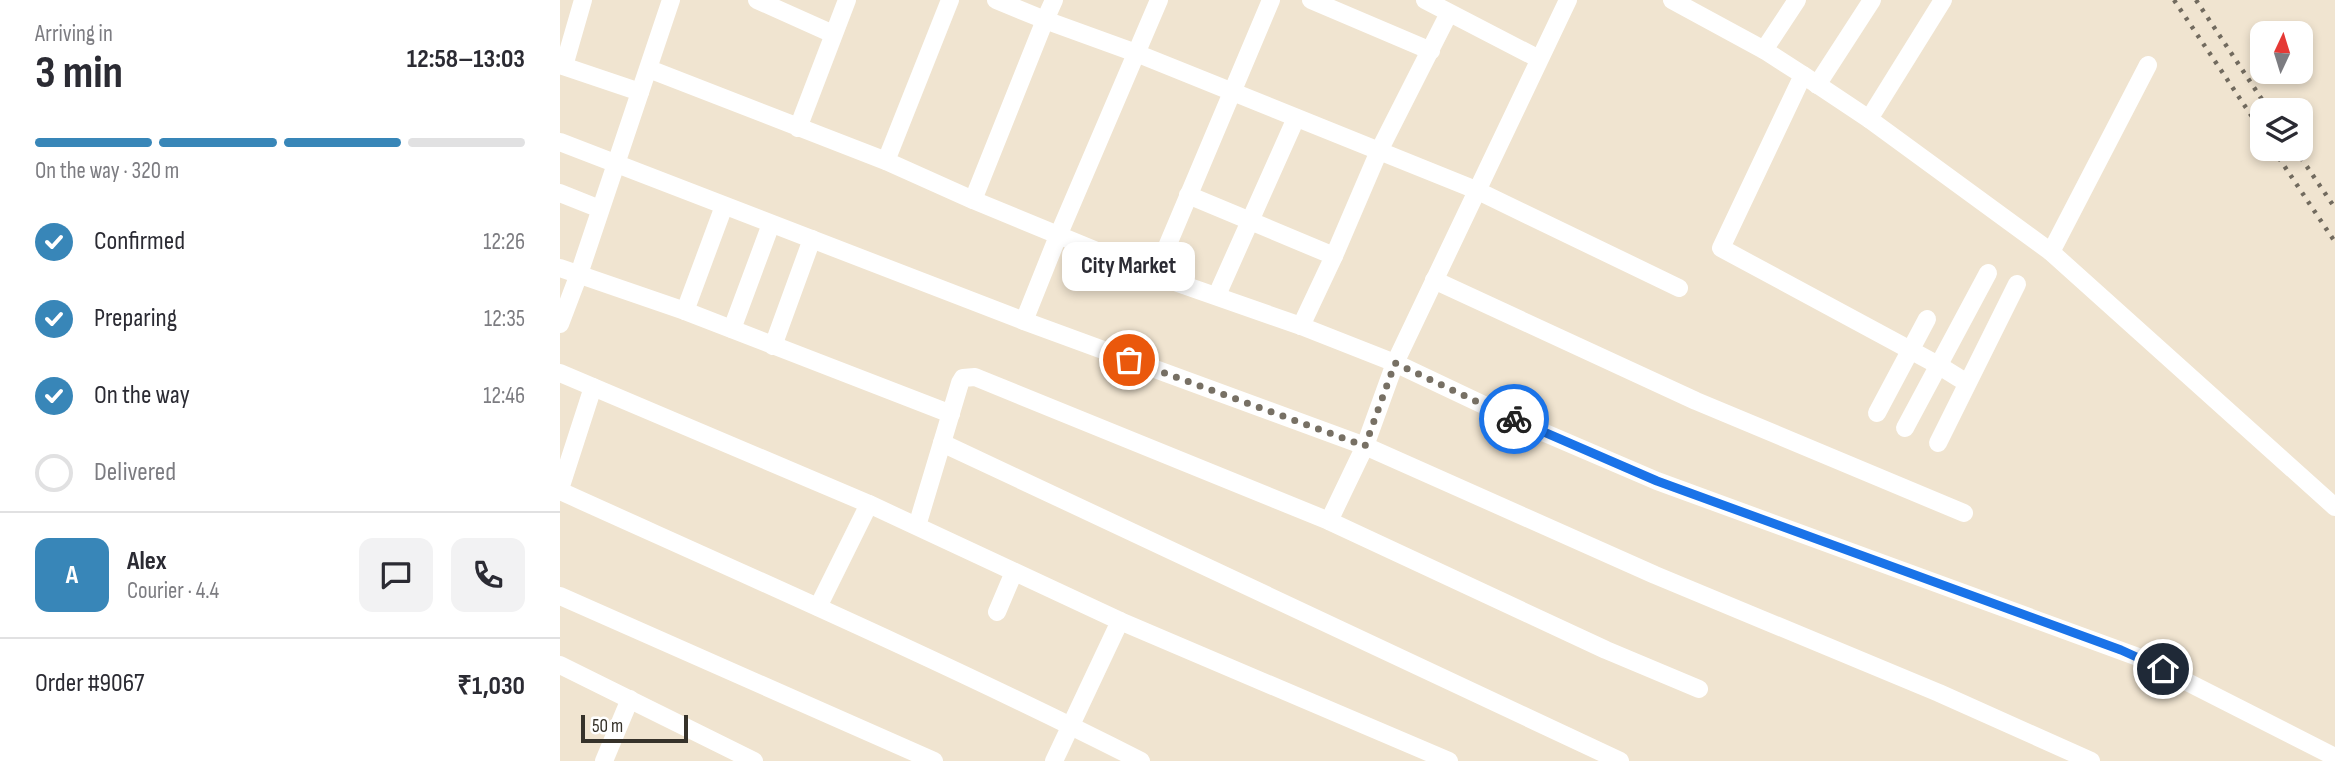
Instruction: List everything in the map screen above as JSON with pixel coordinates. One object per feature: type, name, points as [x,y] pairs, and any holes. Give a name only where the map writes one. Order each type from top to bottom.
[{"type":"street","points":[[583,0],[562,65],[640,92]]},
{"type":"street","points":[[560,324],[671,0]]},
{"type":"street","points":[[757,0],[833,34]]},
{"type":"street","points":[[798,128],[847,0]]},
{"type":"street","points":[[886,161],[950,0]]},
{"type":"street","points":[[996,0],[1136,53],[1476,190],[1679,288]]},
{"type":"street","points":[[973,200],[1054,0]]},
{"type":"street","points":[[1024,321],[1159,0]]},
{"type":"street","points":[[1155,275],[1271,0]]},
{"type":"street","points":[[1311,0],[1431,51]]},
{"type":"street","points":[[1425,0],[1539,59]]},
{"type":"street","points":[[1329,521],[1365,446],[1395,363],[1568,0]]},
{"type":"street","points":[[1672,0],[1764,50],[1869,119],[2051,252],[2335,507]]},
{"type":"street","points":[[1764,50],[1797,0]]},
{"type":"street","points":[[1872,0],[1810,80],[1721,248],[1967,383]]},
{"type":"street","points":[[1869,119],[1943,0]]},
{"type":"street","points":[[1301,326],[1379,151],[1449,13]]},
{"type":"street","points":[[2051,252],[2148,65]]},
{"type":"street","points":[[649,69],[886,161],[1155,275],[1217,295],[1395,363],[1524,424],[1657,481],[2138,657],[2335,757]]},
{"type":"street","points":[[1217,295],[1296,118]]},
{"type":"street","points":[[560,142],[1024,321],[1365,446],[1655,575],[1939,693],[2091,761]]},
{"type":"street","points":[[560,193],[600,209]]},
{"type":"street","points":[[1188,195],[1334,256]]},
{"type":"street","points":[[685,311],[724,206]]},
{"type":"street","points":[[732,329],[771,224]]},
{"type":"street","points":[[773,346],[812,239]]},
{"type":"street","points":[[560,268],[685,311],[951,414]]},
{"type":"street","points":[[1905,428],[1988,273]]},
{"type":"street","points":[[1434,280],[1696,401],[1964,513]]},
{"type":"street","points":[[1938,443],[2017,284]]},
{"type":"street","points":[[1877,413],[1927,319]]},
{"type":"street","points":[[560,373],[869,504],[1120,621],[1449,761]]},
{"type":"street","points":[[917,526],[960,383],[963,378],[975,377],[1329,521],[1606,650],[1699,689]]},
{"type":"street","points":[[593,387],[560,490],[818,607],[1141,761]]},
{"type":"street","points":[[942,443],[1620,761]]},
{"type":"street","points":[[818,607],[869,504]]},
{"type":"street","points":[[997,612],[1014,572]]},
{"type":"street","points":[[560,596],[900,754],[934,761]]},
{"type":"street","points":[[1054,761],[1120,621]]},
{"type":"street","points":[[560,665],[754,761]]},
{"type":"street","points":[[604,761],[631,699]]},
{"type":"railway","points":[[2174,0],[2250,114]]},
{"type":"railway","points":[[2196,0],[2261,98]]},
{"type":"railway","points":[[2281,161],[2335,242]]},
{"type":"railway","points":[[2303,161],[2335,208]]},
{"type":"way so far","points":[[1129,360],[1365,446],[1395,363],[1514,419]]},
{"type":"place","name":"City Market","points":[[1129,360]]},
{"type":"route","points":[[1514,419],[1657,481],[2121,650],[2163,669]]}]
